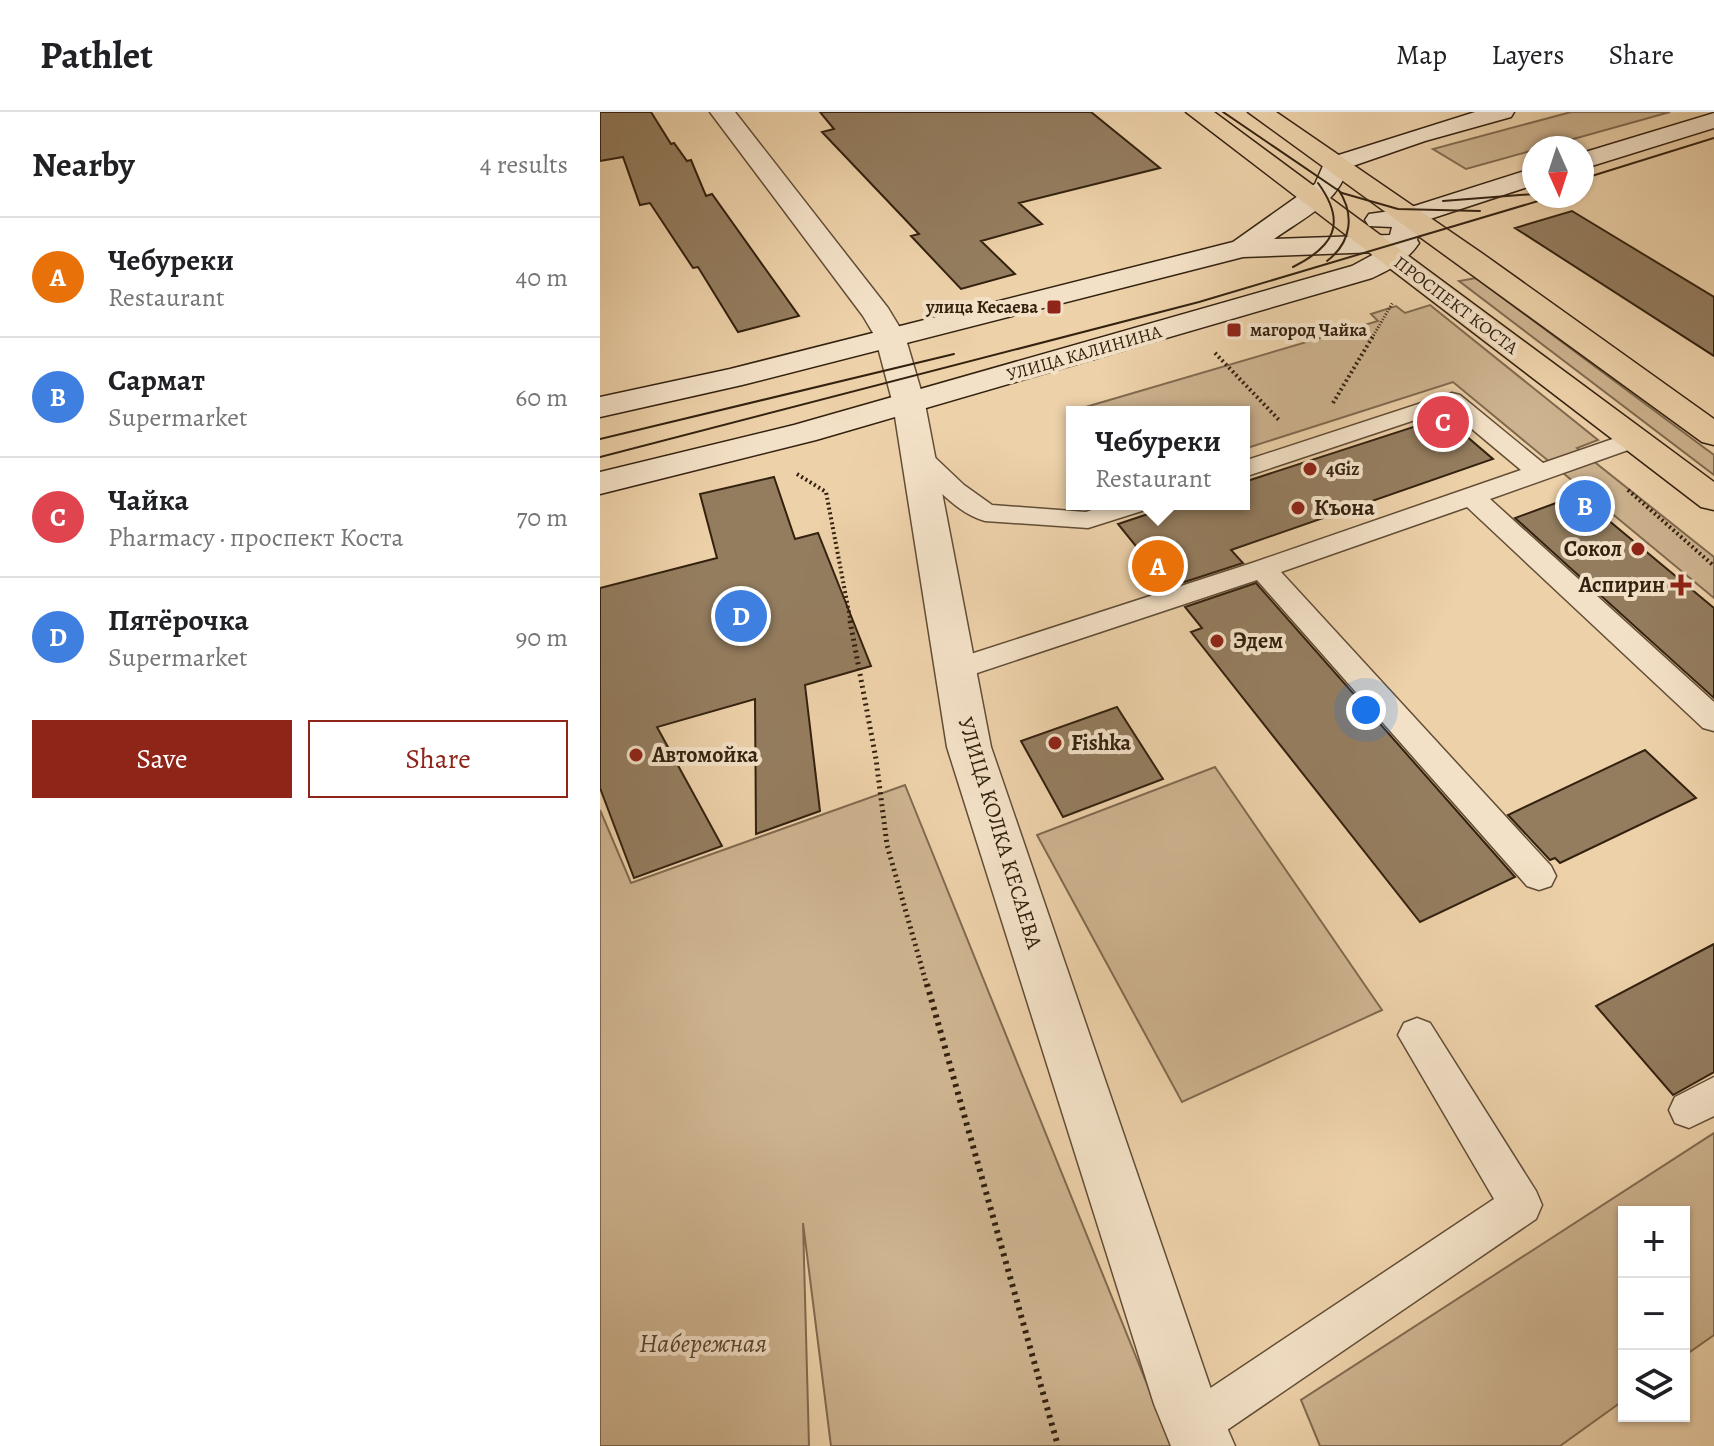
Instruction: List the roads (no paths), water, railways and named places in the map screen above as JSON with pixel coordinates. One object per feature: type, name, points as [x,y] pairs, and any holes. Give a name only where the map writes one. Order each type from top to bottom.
[{"type":"main road","name":"УЛИЦА КОЛКА КЕСАЕВА","points":[[722,112],[877,314],[890,336],[909,404],[953,670],[974,762],[1185,1404],[1199,1436]]},
{"type":"main road","name":"ПРОСПЕКТ КОСТА","points":[[1198,112],[1323,204],[1394,240],[1636,439],[1714,499]]},
{"type":"main road","name":"ПРОСПЕКТ КОСТА","points":[[1260,112],[1335,164],[1394,240],[1470,258],[1714,435]]},
{"type":"main road","points":[[1243,248],[1323,204],[1335,164],[1416,136],[1502,112]]},
{"type":"main road","points":[[1594,157],[1714,120]]},
{"type":"main road","name":"УЛИЦА КАЛИНИНА","points":[[600,483],[750,448],[909,404],[1362,272],[1394,240],[1522,181]]},
{"type":"main road","points":[[1323,204],[1348,217],[1378,220],[1394,240]]},
{"type":"main road","points":[[600,407],[1243,248],[1394,240]]},
{"type":"lane","points":[[1250,467],[1452,400],[1539,472]]},
{"type":"lane","points":[[953,670],[1262,569],[1636,439]]},
{"type":"lane","points":[[917,454],[955,491],[985,513],[1088,520],[1118,510]]},
{"type":"lane","points":[[1471,496],[1714,720]]},
{"type":"lane","points":[[1262,569],[1539,876]]},
{"type":"lane","points":[[1199,1436],[1521,1205],[1417,1035]]},
{"type":"tram line","points":[[1223,112],[1339,191]]},
{"type":"tram line","points":[[1594,175],[1714,138]]},
{"type":"tram line","points":[[1293,267],[1318,251],[1332,233],[1332,211],[1318,183]]},
{"type":"tram line","points":[[1327,261],[1342,245],[1348,227],[1347,208],[1339,191]]},
{"type":"tram line","points":[[1339,191],[1398,209],[1480,211]]},
{"type":"tram line","points":[[1443,201],[1522,195]]},
{"type":"tram line","points":[[600,457],[1199,302],[1522,206]]},
{"type":"tram line","points":[[600,439],[954,354]]},
{"type":"place","name":"улица Кесаева","points":[[1054,307]]},
{"type":"place","name":"магород Чайка","points":[[1234,330]]},
{"type":"place","name":"Чайка","points":[[1443,422]]},
{"type":"place","name":"4Giz","points":[[1310,469]]},
{"type":"place","name":"Сармат","points":[[1585,506]]},
{"type":"place","name":"Къона","points":[[1298,508]]},
{"type":"place","name":"Сокол","points":[[1638,549]]},
{"type":"place","name":"Чебуреки","points":[[1158,566]]},
{"type":"place","name":"Аспирин","points":[[1681,585]]},
{"type":"place","name":"Пятёрочка","points":[[741,616]]},
{"type":"place","name":"Эдем","points":[[1217,641]]},
{"type":"place","name":"Fishka","points":[[1055,743]]},
{"type":"place","name":"Автомойка","points":[[636,755]]},
{"type":"park label","name":"Набережная","points":[[703,1343]]}]
